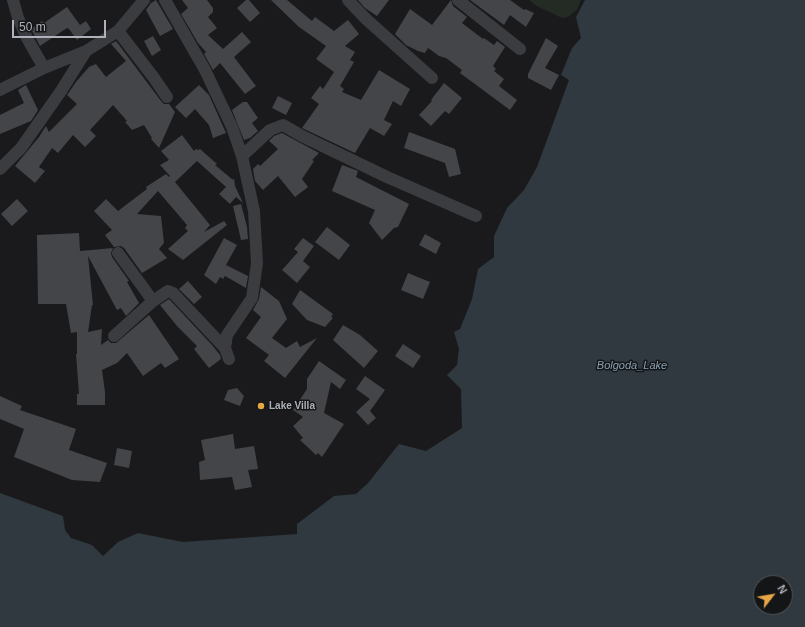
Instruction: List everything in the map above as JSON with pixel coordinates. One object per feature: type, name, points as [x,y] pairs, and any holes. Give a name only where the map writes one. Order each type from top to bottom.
[{"type":"street","points":[[12,0],[27,38],[44,68]]},
{"type":"street","points":[[0,90],[44,68],[86,51],[118,31],[144,0]]},
{"type":"street","points":[[114,336],[153,301],[168,292],[173,293],[227,354],[227,334],[252,298],[257,263],[254,211],[242,156],[232,127],[205,70],[165,0]]},
{"type":"street","points":[[348,0],[366,19],[432,78]]},
{"type":"street","points":[[458,0],[520,49]]},
{"type":"street","points":[[118,31],[167,97]]},
{"type":"street","points":[[0,169],[21,148],[61,91],[86,51]]},
{"type":"street","points":[[242,156],[270,130],[283,125],[302,136],[366,167],[476,216]]},
{"type":"street","points":[[118,253],[153,301]]},
{"type":"shaded area","points":[[529,0],[581,0],[577,10],[568,17],[562,18],[537,6]]},
{"type":"water","name":"Bolgoda_Lake","points":[[585,0],[805,0],[805,627],[0,627],[0,493],[63,516],[65,530],[71,538],[92,545],[103,556],[118,542],[138,533],[183,542],[297,534],[297,524],[334,496],[356,494],[368,483],[399,444],[426,451],[462,428],[461,389],[447,375],[457,365],[459,349],[454,332],[460,329],[472,299],[478,269],[494,257],[494,236],[507,208],[524,190],[537,167],[569,80],[561,75],[572,48],[581,38],[576,17]]},
{"type":"building","points":[[156,0],[173,29],[160,36],[146,10],[151,3]]},
{"type":"building","points":[[182,0],[207,0],[213,8],[213,12],[208,17],[217,28],[208,35],[223,49],[242,32],[251,42],[234,57],[256,86],[245,94],[220,63],[213,70],[204,54],[206,52],[198,43],[181,14],[188,8]]},
{"type":"building","points":[[246,0],[249,0],[260,13],[250,22],[237,8]]},
{"type":"building","points":[[271,0],[287,0],[312,21],[315,17],[334,31],[348,20],[359,34],[345,46],[355,52],[350,60],[354,62],[340,86],[344,89],[342,92],[361,100],[379,70],[410,89],[401,106],[393,101],[384,120],[392,124],[384,136],[370,128],[355,153],[302,128],[319,104],[311,98],[320,86],[323,89],[334,72],[316,59],[326,46],[299,27]]},
{"type":"building","points":[[358,0],[389,0],[377,16],[365,8]]},
{"type":"building","points":[[451,0],[453,6],[467,17],[462,23],[483,39],[484,38],[494,45],[497,41],[505,47],[493,66],[496,69],[494,71],[504,79],[499,86],[517,100],[510,110],[460,73],[462,70],[446,58],[439,56],[428,48],[425,53],[418,51],[406,45],[395,34],[410,9],[432,25]]},
{"type":"building","points":[[470,0],[510,0],[524,10],[525,9],[534,13],[526,27],[510,15],[504,25]]},
{"type":"building","points":[[67,7],[80,25],[86,21],[91,29],[77,40],[67,28],[40,46],[31,29],[42,21],[44,23]]},
{"type":"building","points":[[153,36],[161,50],[152,56],[144,41]]},
{"type":"building","points":[[546,38],[558,46],[545,68],[559,75],[551,90],[528,78],[528,74]]},
{"type":"building","points":[[116,41],[161,101],[164,104],[169,104],[175,112],[159,148],[151,139],[152,138],[144,125],[132,130],[125,122],[127,121],[113,105],[90,130],[96,136],[85,147],[73,135],[58,153],[52,148],[39,167],[45,171],[35,183],[15,166],[39,137],[46,126],[49,132],[77,104],[67,95],[89,67],[96,64],[106,77],[126,61],[111,44]]},
{"type":"building","points":[[444,83],[462,98],[449,114],[445,111],[431,126],[419,115],[432,101],[431,100]]},
{"type":"building","points":[[26,85],[38,110],[31,121],[0,134],[0,115],[24,103],[18,90]]},
{"type":"building","points":[[199,85],[209,95],[226,133],[213,138],[209,125],[195,109],[186,118],[175,107]]},
{"type":"building","points":[[278,96],[292,103],[286,115],[272,108]]},
{"type":"building","points":[[243,102],[247,102],[258,118],[252,123],[258,131],[250,138],[244,140],[232,110]]},
{"type":"building","points":[[409,132],[455,149],[461,174],[449,177],[445,163],[404,148]]},
{"type":"building","points":[[282,133],[319,153],[312,160],[314,161],[302,179],[308,187],[295,197],[278,176],[263,190],[255,181],[253,169],[258,164],[260,166],[278,149],[269,141],[274,136]]},
{"type":"building","points":[[182,135],[194,151],[196,149],[200,149],[217,164],[215,165],[233,180],[234,178],[235,186],[243,203],[236,197],[230,204],[219,194],[226,187],[197,161],[175,182],[210,225],[204,232],[224,221],[227,225],[183,260],[168,249],[188,231],[185,228],[187,225],[158,191],[137,214],[161,216],[164,243],[159,249],[167,258],[142,273],[124,248],[121,246],[114,247],[105,235],[112,230],[94,211],[106,199],[118,211],[147,189],[146,187],[166,174],[169,177],[170,176],[160,165],[169,160],[161,151]]},
{"type":"building","points":[[342,165],[358,171],[356,177],[409,204],[398,227],[394,228],[382,240],[369,223],[375,210],[332,191]]},
{"type":"building","points":[[17,199],[28,211],[12,226],[1,214]]},
{"type":"building","points":[[241,204],[247,227],[248,239],[241,240],[233,206]]},
{"type":"building","points":[[327,227],[350,245],[339,260],[315,242]]},
{"type":"building","points":[[79,233],[80,251],[113,248],[111,253],[112,257],[129,281],[127,282],[139,303],[126,316],[121,308],[117,310],[88,256],[93,305],[88,332],[102,329],[101,345],[108,340],[111,343],[116,343],[149,315],[179,359],[165,368],[161,363],[143,376],[127,353],[117,363],[102,370],[105,405],[77,405],[77,394],[79,394],[76,354],[77,332],[71,333],[66,304],[38,304],[37,235]]},
{"type":"building","points":[[425,234],[441,243],[436,254],[419,245]]},
{"type":"building","points":[[224,238],[237,245],[226,265],[248,276],[246,288],[225,276],[223,279],[220,277],[216,284],[204,275]]},
{"type":"building","points":[[303,238],[314,246],[303,261],[310,267],[297,283],[282,270],[298,252],[294,249]]},
{"type":"building","points":[[408,273],[430,282],[423,299],[401,290]]},
{"type":"building","points":[[188,281],[202,297],[194,304],[179,289]]},
{"type":"building","points":[[261,287],[279,301],[287,319],[272,338],[286,348],[297,341],[300,347],[317,338],[285,378],[264,361],[269,355],[246,338],[261,317],[253,310],[259,299]]},
{"type":"building","points":[[300,290],[333,314],[331,317],[333,318],[325,327],[307,320],[292,304]]},
{"type":"building","points":[[169,299],[220,355],[221,359],[209,368],[194,349],[197,346],[177,326],[160,305]]},
{"type":"building","points":[[343,325],[360,335],[378,351],[364,368],[333,340]]},
{"type":"building","points":[[403,344],[421,356],[413,368],[395,356]]},
{"type":"building","points":[[319,361],[346,380],[340,389],[331,382],[324,413],[344,424],[322,457],[318,453],[316,455],[300,440],[303,438],[293,426],[303,417],[293,410],[307,389],[307,379]]},
{"type":"building","points":[[365,376],[385,390],[370,411],[376,418],[368,425],[356,412],[370,399],[356,389]]},
{"type":"building","points":[[237,388],[244,396],[240,406],[224,400],[228,390]]},
{"type":"building","points":[[0,396],[22,406],[20,410],[76,429],[69,450],[107,463],[100,482],[72,480],[14,457],[24,429],[0,419]]},
{"type":"building","points":[[233,434],[235,449],[254,446],[258,469],[248,470],[252,487],[235,490],[232,477],[200,480],[199,462],[205,460],[201,440]]},
{"type":"building","points":[[117,448],[132,451],[129,468],[114,465]]},
{"type":"place","name":"Lake Villa","points":[[261,406]]}]
